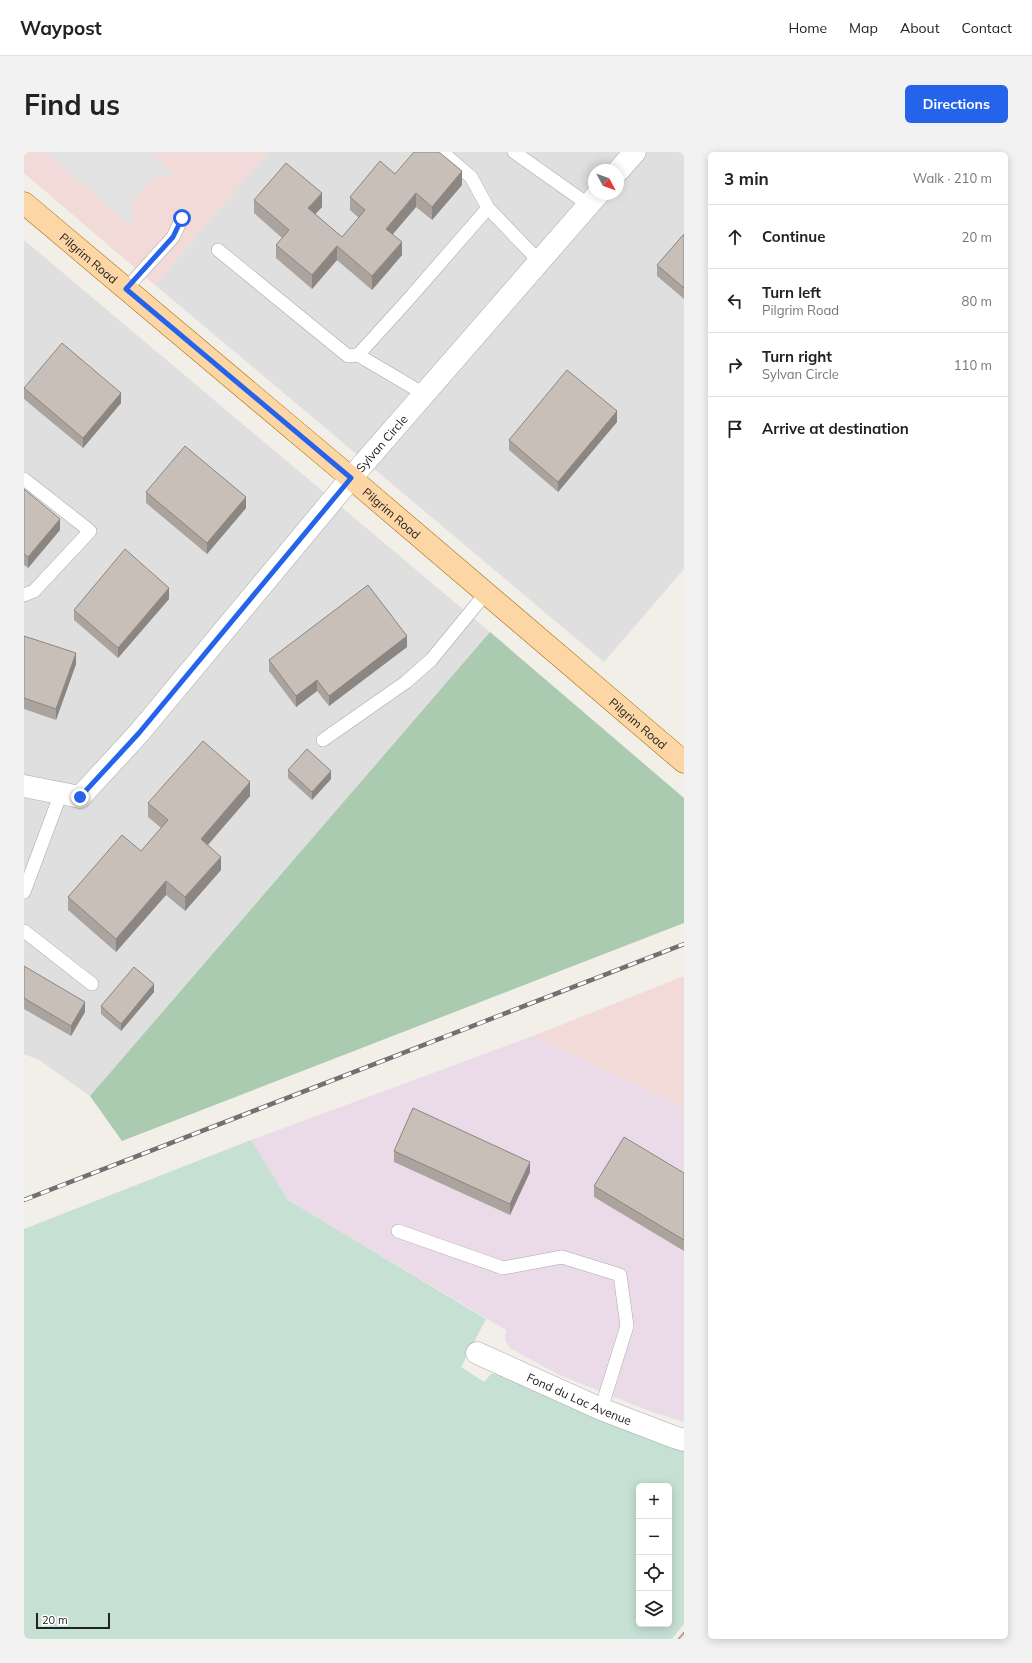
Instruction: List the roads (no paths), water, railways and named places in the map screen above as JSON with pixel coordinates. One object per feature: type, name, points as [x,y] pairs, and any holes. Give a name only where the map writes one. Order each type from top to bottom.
[{"type":"main road","name":"Pilgrim Road","points":[[24,203],[351,478],[684,762]]},
{"type":"street","points":[[624,165],[635,152]]},
{"type":"street","name":"Sylvan Circle","points":[[24,786],[80,797],[139,733],[351,478],[594,200]]},
{"type":"street","name":"Fond du Lac Avenue","points":[[477,1353],[601,1408],[684,1440]]},
{"type":"lane","points":[[442,152],[471,177],[488,208],[540,262]]},
{"type":"lane","points":[[514,152],[588,196]]},
{"type":"lane","points":[[358,355],[488,208]]},
{"type":"lane","points":[[126,289],[173,237],[182,218]]},
{"type":"lane","points":[[218,250],[348,356],[358,355],[424,394]]},
{"type":"lane","points":[[24,479],[90,531],[27,590]]},
{"type":"lane","points":[[323,740],[406,682],[431,660],[486,593]]},
{"type":"lane","points":[[24,892],[61,793]]},
{"type":"lane","points":[[24,931],[92,984]]},
{"type":"lane","points":[[398,1230],[503,1268],[562,1257],[620,1275],[627,1326],[601,1408]]},
{"type":"railway","points":[[24,1200],[684,944]]}]
